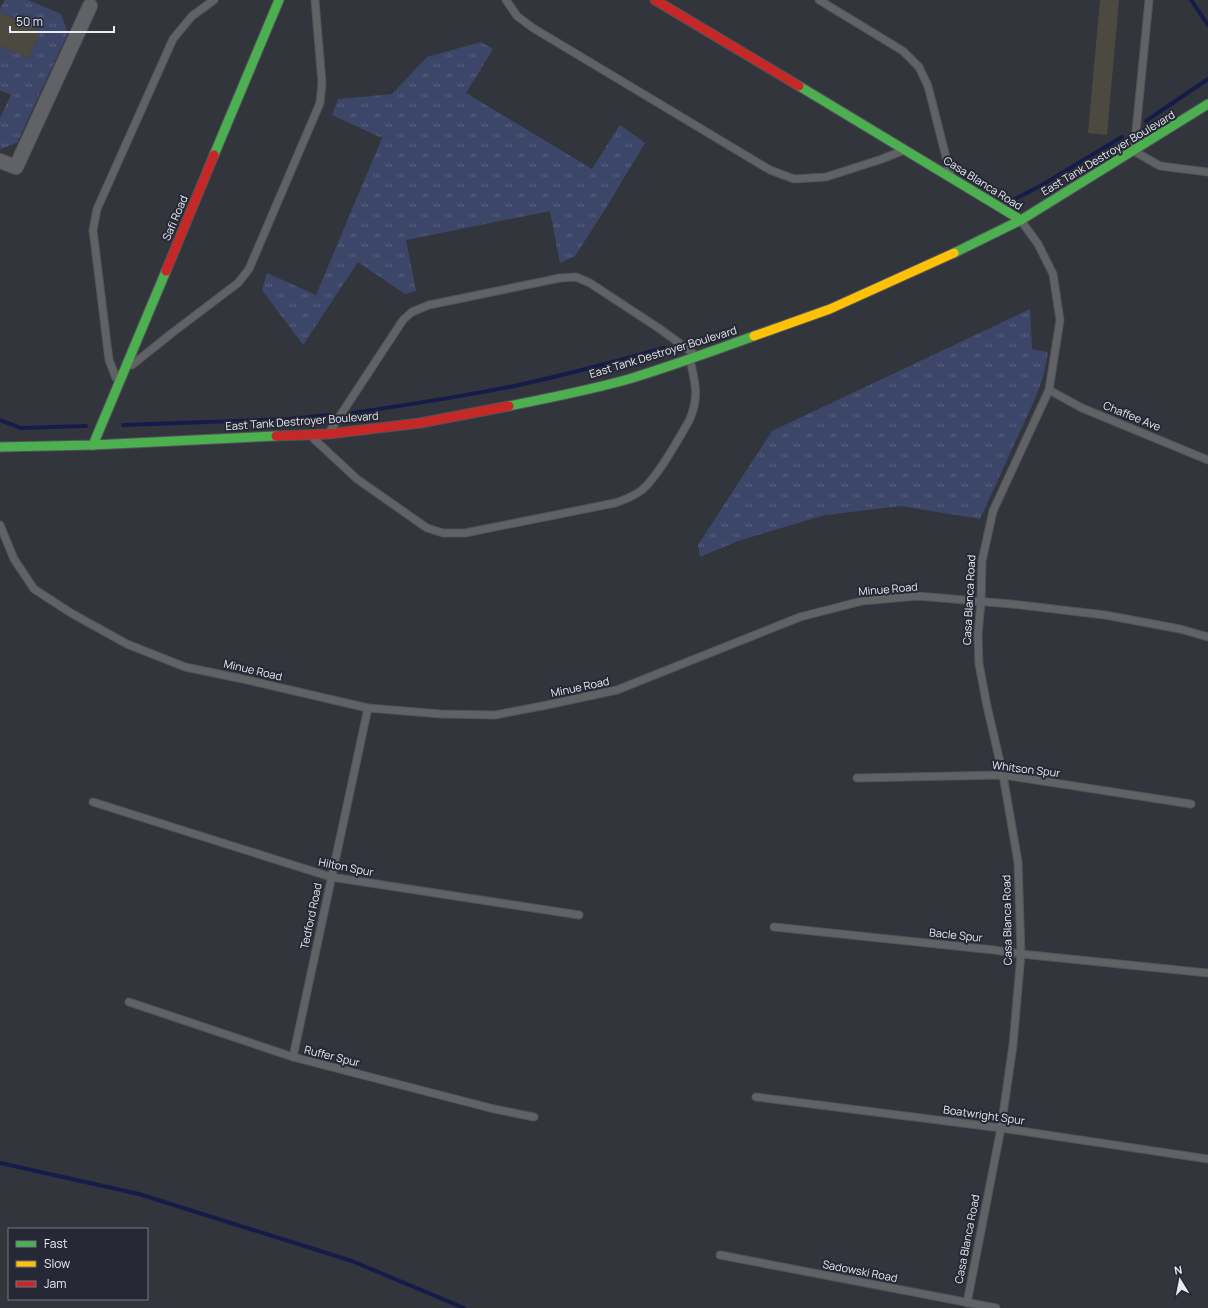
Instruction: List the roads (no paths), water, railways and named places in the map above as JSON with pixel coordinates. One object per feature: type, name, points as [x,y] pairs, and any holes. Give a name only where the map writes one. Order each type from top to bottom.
[{"type":"street","name":"Safi Road","points":[[93,445],[280,0]]},
{"type":"street","name":"Casa Blanca Road","points":[[655,0],[1021,220]]},
{"type":"street","points":[[0,161],[16,167],[90,6]]},
{"type":"street","name":"East Tank Destroyer Boulevard","points":[[0,447],[93,445],[328,434],[420,423],[544,400],[628,379],[694,358],[830,309],[927,266],[1021,220],[1208,104]]},
{"type":"lane","points":[[118,384],[109,360],[96,260],[93,230],[96,210],[173,39],[192,16],[214,0]]},
{"type":"lane","points":[[123,372],[238,284],[249,268],[320,103],[322,83],[315,0]]},
{"type":"lane","points":[[506,0],[517,16],[533,28],[770,170],[794,179],[826,177],[906,150]]},
{"type":"lane","points":[[819,0],[903,51],[919,67],[928,86],[951,177]]},
{"type":"lane","points":[[1149,0],[1134,151],[1160,166],[1208,172]]},
{"type":"lane","name":"Casa Blanca Road","points":[[967,1303],[1001,1128],[1014,1044],[1021,954],[1018,862],[1003,775],[979,664],[978,635],[981,602],[982,561],[993,511],[1049,390],[1060,320],[1053,274],[1038,244],[1021,220]]},
{"type":"lane","points":[[309,434],[357,479],[427,528],[443,533],[465,533],[615,503],[627,499],[642,490],[654,477],[689,421],[693,412],[696,391],[694,358],[660,329],[590,283],[576,277],[560,278],[429,305],[412,312],[402,320],[328,434]]},
{"type":"lane","name":"Chaffee Ave","points":[[1049,390],[1082,408],[1208,460]]},
{"type":"lane","name":"Minue Road","points":[[0,525],[14,559],[34,588],[71,614],[127,644],[185,667],[243,678],[368,708],[442,714],[495,715],[547,705],[617,690],[800,616],[862,601],[918,596],[1105,615],[1180,629],[1208,637]]},
{"type":"lane","name":"Tedford Road","points":[[293,1057],[368,708]]},
{"type":"lane","name":"Whitson Spur","points":[[858,778],[1003,775],[1191,804]]},
{"type":"lane","name":"Hilton Spur","points":[[93,802],[331,877],[579,915]]},
{"type":"lane","name":"Bacle Spur","points":[[774,927],[1208,973]]},
{"type":"lane","name":"Ruffer Spur","points":[[129,1002],[293,1057],[494,1109],[534,1117]]},
{"type":"lane","name":"Boatwright Spur","points":[[756,1097],[1001,1128],[1208,1159]]},
{"type":"lane","name":"Sadowski Road","points":[[720,1255],[996,1308]]},
{"type":"waterway","points":[[1191,0],[1208,25]]},
{"type":"waterway","points":[[1146,121],[1208,79]]},
{"type":"waterway","points":[[1011,201],[1042,185],[1122,137]]},
{"type":"waterway","points":[[353,413],[514,386],[664,348]]},
{"type":"waterway","points":[[123,425],[289,419],[329,415]]},
{"type":"waterway","points":[[0,420],[21,428],[86,426]]},
{"type":"waterway","points":[[0,1163],[139,1194],[352,1261],[464,1308]]}]
